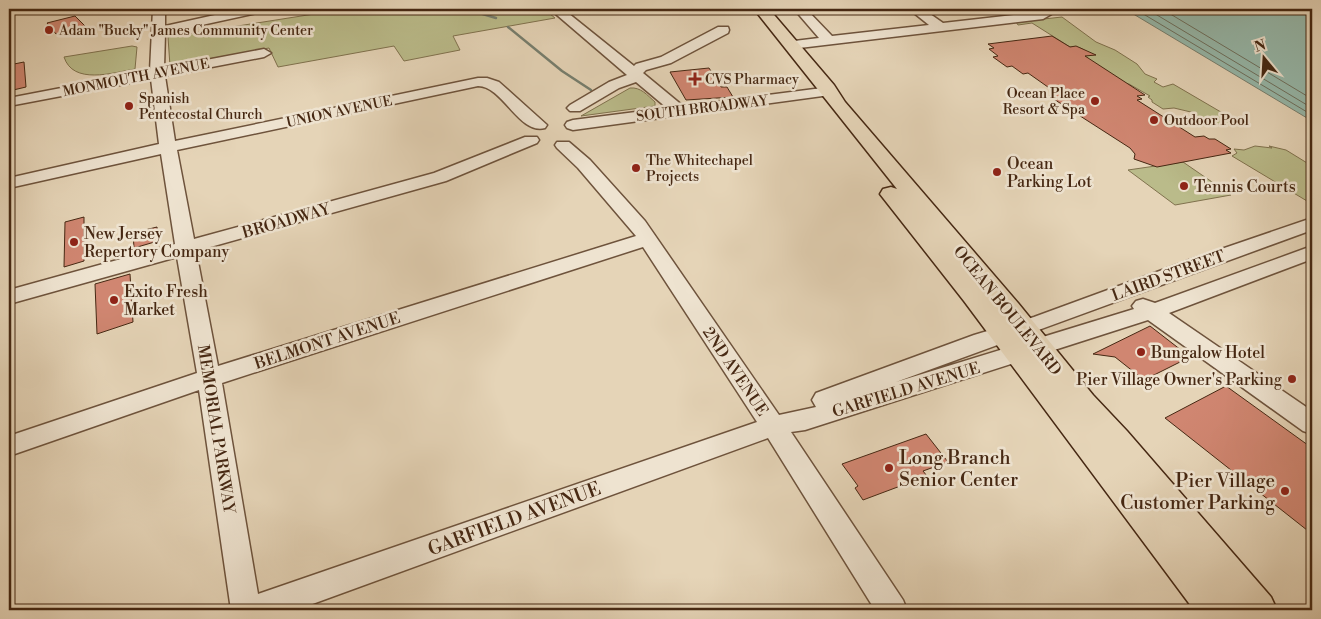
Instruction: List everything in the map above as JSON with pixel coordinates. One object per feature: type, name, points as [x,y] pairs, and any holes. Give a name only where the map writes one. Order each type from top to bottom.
[{"type":"main road","name":"OCEAN BOULEVARD","points":[[746,9],[822,93],[838,105],[1021,341],[1217,610]]},
{"type":"main road","name":"OCEAN BOULEVARD","points":[[761,9],[792,45],[822,93]]},
{"type":"main road","name":"OCEAN BOULEVARD","points":[[1021,341],[1116,440],[1258,610]]},
{"type":"street","name":"MEMORIAL PARKWAY","points":[[159,9],[157,73],[246,610]]},
{"type":"street","points":[[158,31],[257,9]]},
{"type":"street","points":[[556,9],[680,111]]},
{"type":"street","points":[[800,9],[829,41]]},
{"type":"street","points":[[915,9],[940,27]]},
{"type":"street","points":[[982,9],[999,20]]},
{"type":"street","points":[[792,45],[999,20],[1048,10]]},
{"type":"street","points":[[575,108],[616,85],[629,80],[641,67],[666,60],[723,30]]},
{"type":"street","name":"MONMOUTH AVENUE","points":[[9,102],[264,53]]},
{"type":"street","name":"UNION AVENUE","points":[[9,183],[169,147],[478,82],[487,82],[494,85],[530,119],[553,130]]},
{"type":"street","name":"SOUTH BROADWAY","points":[[553,130],[680,111],[822,93]]},
{"type":"street","name":"2ND AVENUE","points":[[553,130],[638,226],[773,426],[892,610]]},
{"type":"street","name":"BROADWAY","points":[[9,298],[440,176],[553,130]]},
{"type":"street","name":"LAIRD STREET","points":[[1021,341],[1122,292],[1312,224]]},
{"type":"street","name":"BELMONT AVENUE","points":[[9,446],[209,378],[647,239]]},
{"type":"street","name":"LAIRD STREET","points":[[1021,341],[1151,312],[1312,252]]},
{"type":"street","points":[[1122,292],[1312,424]]},
{"type":"street","name":"GARFIELD AVENUE","points":[[256,610],[773,426],[805,420],[1021,341]]},
{"type":"green space","points":[[318,9],[544,9],[555,18],[453,36],[460,50],[404,61],[394,46],[278,67],[269,48],[170,66],[168,37],[322,14]]},
{"type":"green space","points":[[1062,17],[1096,42],[1115,50],[1137,64],[1145,74],[1157,79],[1154,82],[1163,87],[1173,84],[1226,115],[1231,124],[1194,125],[1195,113],[1174,108],[1163,109],[1152,102],[1148,97],[1150,96],[1129,84],[1119,85],[1085,56],[1090,55],[1083,50],[1070,47],[1032,23],[1018,25],[1016,22]]},
{"type":"green space","points":[[132,46],[137,47],[135,69],[115,73],[84,74],[69,66],[64,57]]},
{"type":"green space","points":[[630,88],[644,92],[655,102],[655,106],[581,116]]},
{"type":"green space","points":[[1255,146],[1272,148],[1269,146],[1286,150],[1312,166],[1312,204],[1232,156],[1237,153],[1234,149],[1244,150]]},
{"type":"green space","name":"Tennis Courts","points":[[1183,162],[1231,195],[1175,205],[1128,170]]},
{"type":"water","points":[[1125,9],[1312,9],[1312,121]]},
{"type":"building","points":[[75,16],[85,26],[56,34],[47,23]]},
{"type":"building","name":"Ocean Place Resort & Spa","points":[[1052,36],[1070,47],[1076,46],[1096,55],[1085,56],[1145,95],[1137,96],[1142,99],[1137,100],[1195,137],[1204,136],[1209,139],[1215,139],[1231,149],[1226,150],[1231,153],[1157,167],[1134,159],[1135,154],[1130,148],[1049,96],[1056,95],[1051,92],[1055,92],[1028,73],[1023,74],[1012,66],[1007,67],[993,57],[998,56],[989,49],[994,48],[988,44]]},
{"type":"building","points":[[24,62],[26,87],[9,91],[9,65]]},
{"type":"building","name":"CVS Pharmacy","points":[[709,68],[721,87],[727,87],[733,97],[686,100],[670,72]]},
{"type":"building","name":"New Jersey Repertory Company","points":[[84,217],[84,261],[64,267],[65,222]]},
{"type":"building","points":[[157,227],[158,241],[134,248],[133,233]]},
{"type":"building","name":"Exito Fresh Market","points":[[130,274],[133,322],[97,334],[95,284]]},
{"type":"building","name":"Bungalow Hotel","points":[[1150,326],[1190,357],[1144,380],[1115,357],[1093,354]]},
{"type":"building","name":"Pier Village Customer Parking","points":[[1226,386],[1312,448],[1312,534],[1165,418]]},
{"type":"building","name":"Long Branch Senior Center","points":[[926,434],[948,462],[923,471],[927,476],[863,500],[855,488],[858,486],[842,464]]},
{"type":"waterway","points":[[474,9],[476,12],[496,18]]},
{"type":"waterway","points":[[508,27],[562,71],[591,90]]},
{"type":"place","name":"Adam \"Bucky\" James Community Center","points":[[49,30]]},
{"type":"place","name":"CVS Pharmacy","points":[[695,79]]},
{"type":"place","name":"Ocean Place Resort & Spa","points":[[1095,101]]},
{"type":"place","name":"Spanish Pentecostal Church","points":[[129,106]]},
{"type":"place","name":"Outdoor Pool","points":[[1154,120]]},
{"type":"place","name":"The Whitechapel Projects","points":[[636,168]]},
{"type":"place","name":"Ocean Parking Lot","points":[[997,172]]},
{"type":"place","name":"Tennis Courts","points":[[1184,186]]},
{"type":"place","name":"New Jersey Repertory Company","points":[[74,242]]},
{"type":"place","name":"Exito Fresh Market","points":[[114,300]]},
{"type":"place","name":"Bungalow Hotel","points":[[1141,352]]},
{"type":"place","name":"Pier Village Owner's Parking","points":[[1292,379]]},
{"type":"place","name":"Long Branch Senior Center","points":[[889,468]]},
{"type":"place","name":"Pier Village Customer Parking","points":[[1285,491]]}]
